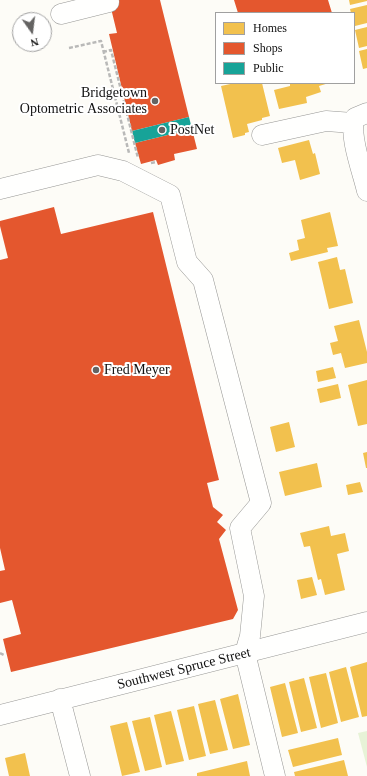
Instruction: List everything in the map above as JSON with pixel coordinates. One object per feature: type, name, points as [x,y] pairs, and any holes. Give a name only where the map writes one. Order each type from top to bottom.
[{"type":"street","points":[[61,14],[109,2]]},
{"type":"street","points":[[262,135],[326,121],[358,118],[353,134],[367,191]]},
{"type":"street","points":[[0,189],[98,165],[131,167],[170,195],[187,262],[203,280],[261,503],[240,528],[254,596],[250,636],[245,653],[275,776]]},
{"type":"street","name":"Southwest Spruce Street","points":[[0,715],[367,622]]},
{"type":"street","points":[[60,699],[80,776]]},
{"type":"path","points":[[70,48],[101,41],[130,156],[131,167]]},
{"type":"path","points":[[103,52],[111,50],[131,167]]},
{"type":"path","points":[[146,165],[156,162]]},
{"type":"path","points":[[0,653],[4,655]]},
{"type":"green space","points":[[367,731],[367,767],[358,733]]},
{"type":"building: Homes","points":[[349,0],[367,0],[367,1],[350,5]]},
{"type":"building: Homes","points":[[367,5],[367,23],[355,26],[355,12],[351,12],[350,9]]},
{"type":"building: Homes","points":[[367,27],[367,46],[359,48],[355,30]]},
{"type":"building: Homes","points":[[367,49],[367,68],[363,69],[359,51]]},
{"type":"building: Homes","points":[[230,84],[262,84],[270,116],[247,124],[249,132],[245,133],[245,135],[233,138],[221,86]]},
{"type":"building: Homes","points":[[290,84],[326,84],[319,86],[321,92],[306,97],[307,103],[279,109],[274,90],[290,86]]},
{"type":"building: Homes","points":[[309,140],[313,154],[315,153],[320,174],[300,180],[295,160],[282,163],[278,148]]},
{"type":"building: Homes","points":[[330,212],[338,246],[327,248],[328,252],[291,261],[289,253],[299,250],[297,240],[305,238],[301,220]]},
{"type":"building: Homes","points":[[337,257],[340,270],[345,269],[353,303],[329,309],[318,262]]},
{"type":"building: Homes","points":[[359,320],[367,352],[367,363],[345,368],[341,353],[333,355],[330,343],[338,341],[334,326]]},
{"type":"building: Homes","points":[[333,367],[336,378],[318,382],[316,371]]},
{"type":"building: Homes","points":[[367,380],[367,424],[358,426],[348,385]]},
{"type":"building: Homes","points":[[338,384],[341,398],[320,403],[317,389]]},
{"type":"building: Homes","points":[[289,422],[295,447],[276,452],[270,427]]},
{"type":"building: Homes","points":[[367,452],[367,468],[366,468],[363,453]]},
{"type":"building: Homes","points":[[317,463],[322,487],[285,496],[279,472]]},
{"type":"building: Homes","points":[[360,482],[363,492],[348,495],[346,485]]},
{"type":"building: Homes","points":[[329,526],[331,536],[345,533],[349,551],[337,554],[345,590],[325,595],[321,579],[318,580],[310,546],[304,547],[300,533]]},
{"type":"building: Homes","points":[[312,577],[317,595],[301,599],[297,580]]},
{"type":"building: Homes","points":[[367,662],[367,716],[362,717],[350,667]]},
{"type":"building: Homes","points":[[346,667],[359,717],[341,722],[329,672]]},
{"type":"building: Homes","points":[[326,673],[338,723],[321,728],[309,677]]},
{"type":"building: Homes","points":[[304,678],[317,728],[301,732],[289,682]]},
{"type":"building: Homes","points":[[285,683],[298,733],[282,737],[270,687]]},
{"type":"building: Homes","points":[[238,694],[250,745],[233,749],[220,699]]},
{"type":"building: Homes","points":[[215,700],[228,750],[210,754],[198,704]]},
{"type":"building: Homes","points":[[194,706],[206,756],[189,760],[177,710]]},
{"type":"building: Homes","points":[[171,711],[184,761],[166,765],[154,715]]},
{"type":"building: Homes","points":[[150,717],[162,767],[145,771],[132,721]]},
{"type":"building: Homes","points":[[127,722],[140,772],[122,776],[110,726]]},
{"type":"building: Homes","points":[[338,738],[342,755],[293,767],[288,750]]},
{"type":"building: Homes","points":[[25,753],[30,776],[9,776],[5,758]]},
{"type":"building: Homes","points":[[344,760],[348,776],[295,776],[294,772]]},
{"type":"building: Homes","points":[[247,761],[250,776],[197,776],[197,773]]},
{"type":"building: Shops","points":[[109,0],[160,0],[189,117],[132,131],[109,34],[117,33]]},
{"type":"building: Shops","points":[[234,0],[328,0],[332,12],[238,12]]},
{"type":"building: Shops","points":[[192,129],[197,149],[174,154],[175,160],[158,165],[156,160],[141,164],[135,143]]},
{"type":"building: Shops","name":"Fred Meyer","points":[[54,207],[61,234],[153,212],[219,480],[207,483],[213,507],[223,515],[217,522],[226,530],[219,539],[238,610],[233,619],[11,672],[3,639],[21,634],[12,600],[0,603],[0,571],[5,570],[0,548],[0,260],[8,258],[0,221]]},
{"type":"building: Public","name":"PostNet","points":[[189,117],[192,129],[135,143],[132,131]]},
{"type":"place","name":"Bridgetown Optometric Associates","points":[[155,101]]},
{"type":"place","name":"PostNet","points":[[162,130]]},
{"type":"place","name":"Fred Meyer","points":[[96,370]]}]
